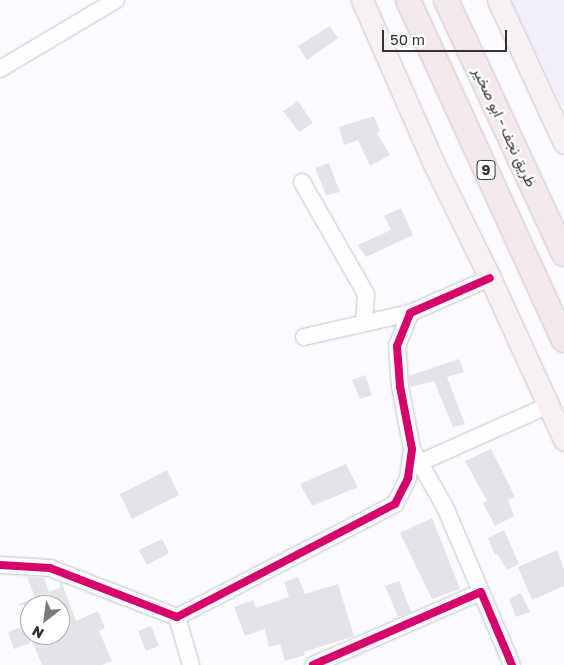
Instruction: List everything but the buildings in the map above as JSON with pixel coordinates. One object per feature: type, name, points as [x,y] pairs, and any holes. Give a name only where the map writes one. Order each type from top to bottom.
[{"type":"highway","name":"9","points":[[408,0],[564,340]]},
{"type":"highway","name":"طريق نجف - ابو صخير","points":[[446,0],[564,254]]},
{"type":"main road","points":[[362,0],[433,162],[490,278],[564,440]]},
{"type":"main road","points":[[498,0],[564,143]]},
{"type":"street","points":[[0,69],[116,0]]},
{"type":"street","points":[[302,182],[366,294],[364,324]]},
{"type":"street","points":[[304,337],[410,313],[490,278]]},
{"type":"street","points":[[410,313],[397,346],[400,386],[415,456],[445,507],[512,665]]},
{"type":"street","points":[[415,456],[549,405]]},
{"type":"street","points":[[0,565],[50,568],[176,617],[395,504],[408,478],[415,456]]},
{"type":"street","points":[[313,665],[481,592]]},
{"type":"street","points":[[176,617],[191,665]]},
{"type":"shaded area","points":[[511,0],[564,0],[564,110]]},
{"type":"cycle path","points":[[0,565],[50,568],[177,617],[395,504],[408,478],[412,449],[400,386],[397,346],[410,313],[490,278]]},
{"type":"cycle path","points":[[313,665],[481,592],[512,665]]}]
